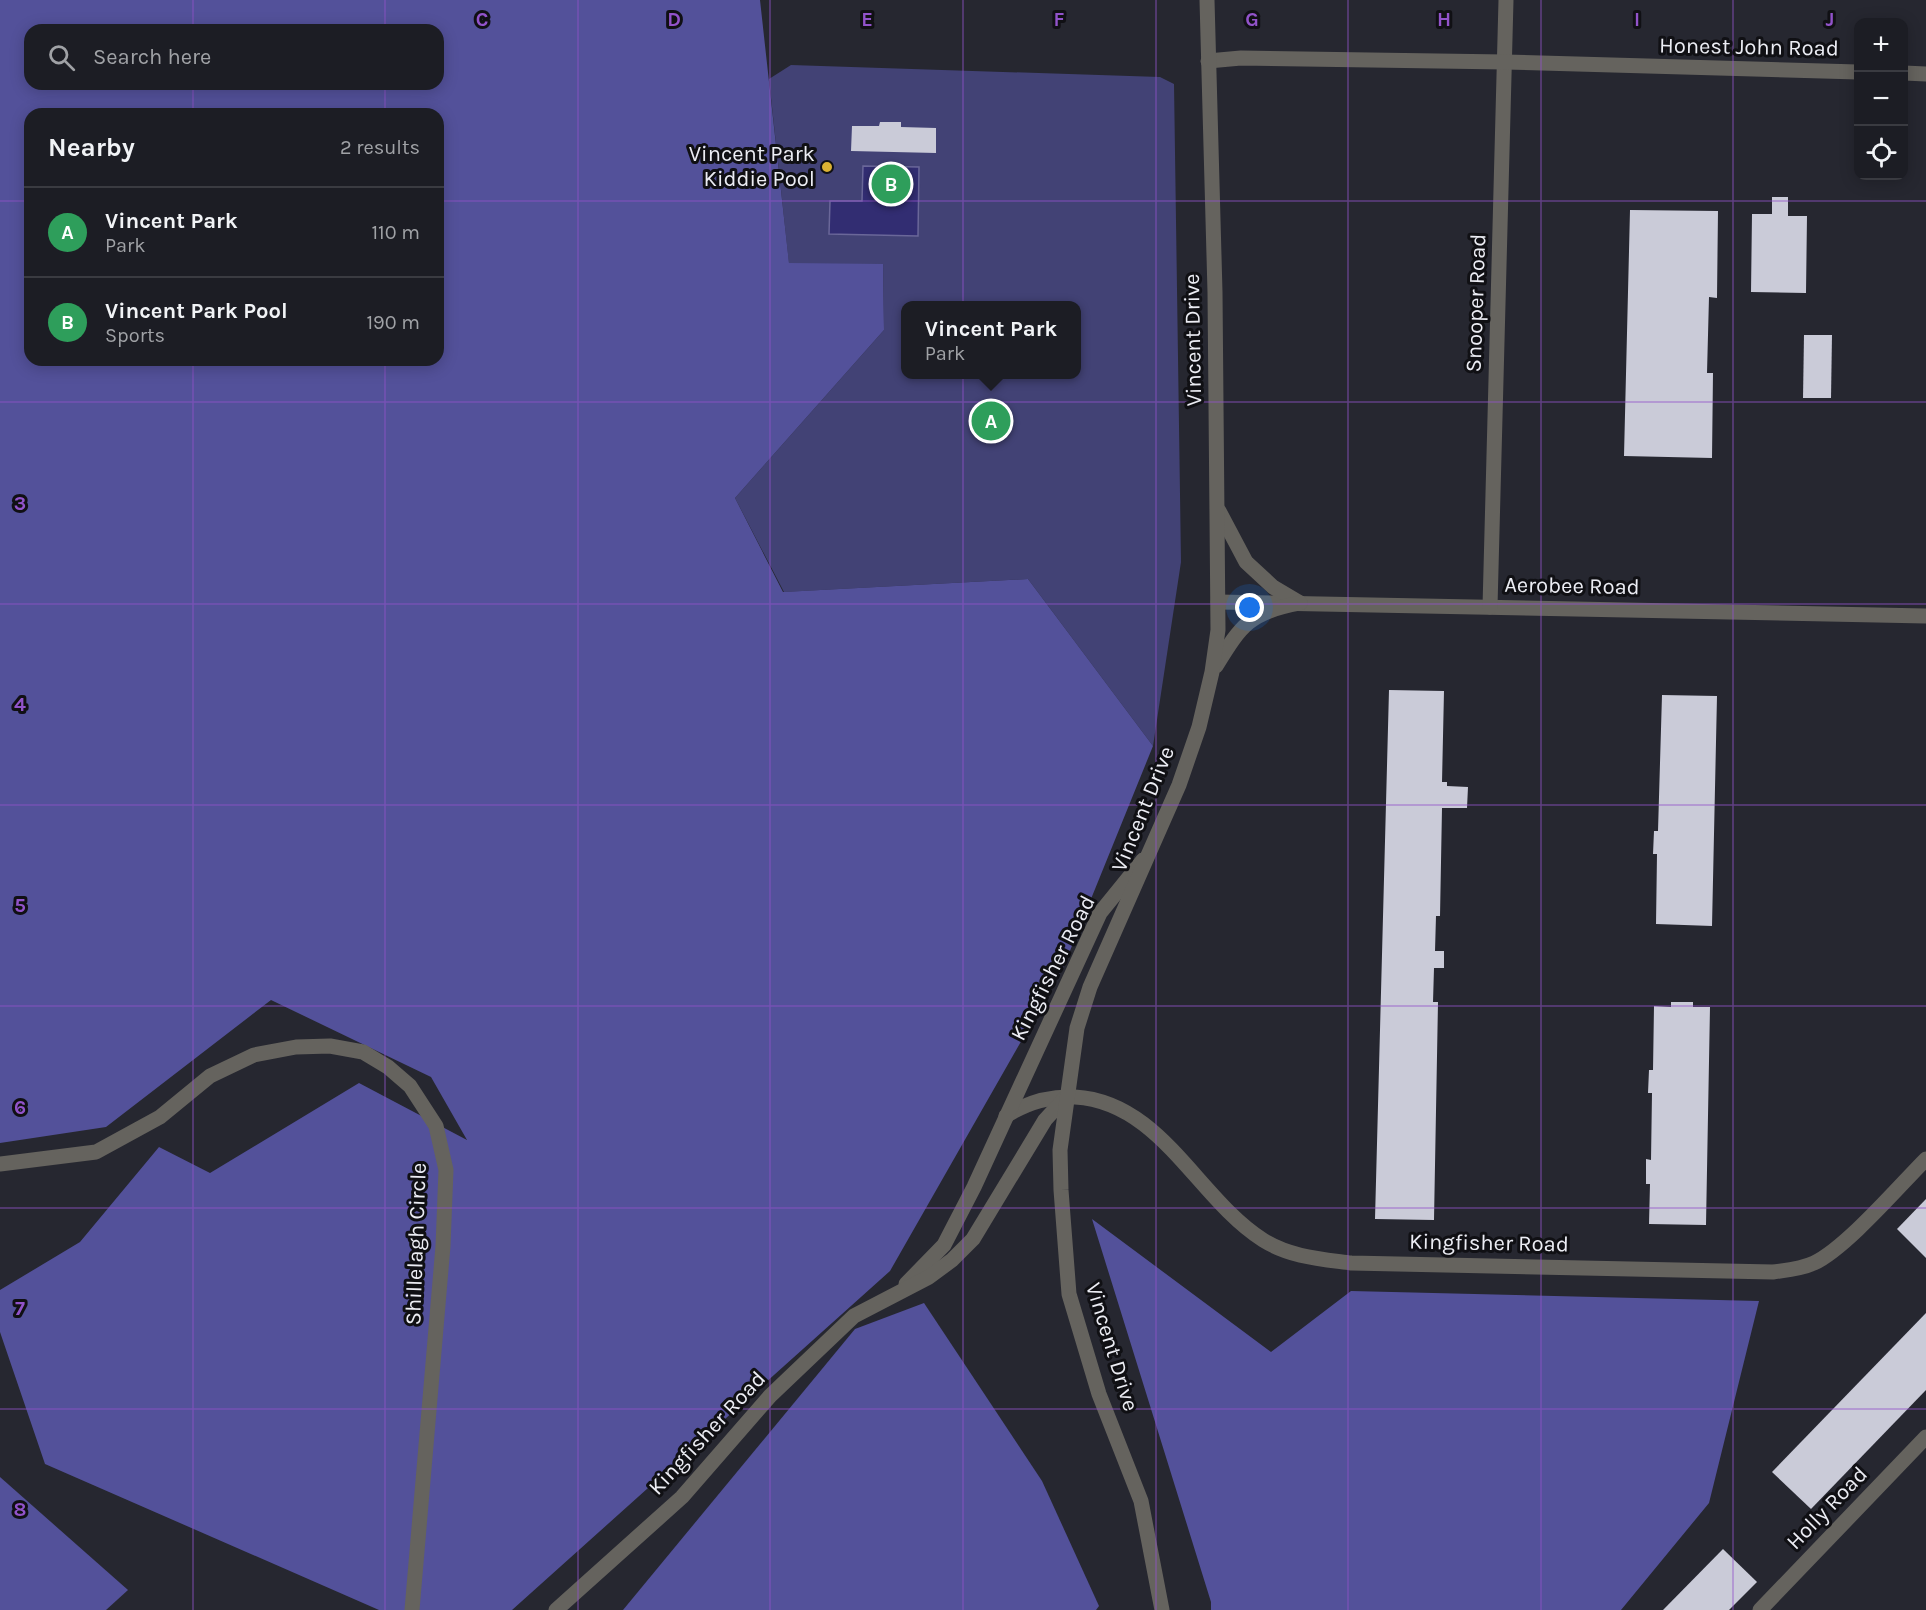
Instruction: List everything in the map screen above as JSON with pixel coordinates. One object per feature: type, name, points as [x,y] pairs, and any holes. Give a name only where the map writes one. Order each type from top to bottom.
[{"type":"street","name":"Vincent Drive","points":[[1162,1610],[1141,1501],[1099,1394],[1069,1294],[1061,1190],[1061,1142],[1077,1028],[1090,987],[1153,848],[1199,727],[1212,672],[1218,602],[1218,508],[1207,0]]},
{"type":"street","name":"Snooper Road","points":[[1490,607],[1506,0]]},
{"type":"street","name":"Honest John Road","points":[[1208,61],[1241,58],[1505,62],[1854,72]]},
{"type":"street","points":[[1908,73],[1926,74]]},
{"type":"street","points":[[1218,508],[1246,562],[1273,587],[1300,603]]},
{"type":"street","name":"Aerobee Road","points":[[1218,602],[1926,616]]},
{"type":"street","points":[[1212,672],[1240,627],[1273,609],[1300,603]]},
{"type":"street","name":"Kingfisher Road","points":[[896,1294],[944,1245],[1101,913],[1153,848]]},
{"type":"street","name":"Shillelagh Circle","points":[[0,1164],[96,1152],[160,1117],[210,1076],[254,1055],[285,1049],[330,1046],[363,1052],[388,1067],[410,1086],[436,1126],[446,1170],[442,1258],[412,1610]]},
{"type":"street","name":"Kingfisher Road","points":[[1006,1116],[1020,1107],[1040,1100],[1066,1097],[1095,1098],[1143,1122],[1237,1219],[1264,1240],[1301,1257],[1351,1263],[1762,1272],[1794,1270],[1815,1263],[1839,1246],[1926,1159]]},
{"type":"street","name":"Kingfisher Road","points":[[556,1610],[682,1497],[770,1396],[854,1316],[929,1277],[952,1260],[973,1239],[1045,1120],[1066,1097]]},
{"type":"street","name":"Holly Road","points":[[1760,1610],[1926,1437]]},
{"type":"shaded area","points":[[0,0],[760,0],[789,263],[883,264],[884,330],[735,498],[783,592],[1028,579],[1153,746],[1063,968],[890,1271],[512,1610],[379,1610],[45,1464],[0,1332],[0,1290],[80,1242],[159,1147],[210,1173],[359,1083],[467,1140],[431,1077],[271,1000],[106,1127],[0,1143]]},
{"type":"shaded area","points":[[791,65],[1160,77],[1174,84],[1181,562],[1153,746],[1028,579],[784,592],[735,498],[884,330],[883,264],[789,264],[769,79]]},
{"type":"shaded area","points":[[863,166],[919,167],[918,236],[829,234],[830,201],[862,201]]},
{"type":"shaded area","points":[[1092,1219],[1271,1352],[1351,1291],[1759,1301],[1709,1503],[1621,1610],[1211,1610],[1211,1602]]},
{"type":"shaded area","points":[[924,1303],[1042,1481],[1099,1606],[1096,1610],[623,1610],[855,1329]]},
{"type":"shaded area","points":[[0,1477],[128,1590],[106,1610],[0,1610]]},
{"type":"building","points":[[880,122],[901,122],[901,127],[936,128],[936,153],[851,151],[852,126],[879,126]]},
{"type":"building","points":[[1772,197],[1788,197],[1788,216],[1807,216],[1806,293],[1751,292],[1752,214],[1772,214]]},
{"type":"building","points":[[1630,210],[1718,211],[1717,298],[1709,297],[1707,373],[1713,373],[1712,458],[1624,456]]},
{"type":"building","points":[[1804,335],[1832,335],[1831,398],[1803,398]]},
{"type":"building","points":[[1389,690],[1444,691],[1442,782],[1447,782],[1447,786],[1468,787],[1467,808],[1442,808],[1440,916],[1436,916],[1435,951],[1444,951],[1444,968],[1434,968],[1433,1002],[1438,1002],[1434,1220],[1375,1219]]},
{"type":"building","points":[[1662,695],[1717,696],[1712,926],[1656,924],[1657,854],[1653,854],[1654,831],[1658,831]]},
{"type":"building","points":[[1671,1002],[1693,1002],[1693,1007],[1710,1007],[1706,1225],[1649,1224],[1650,1184],[1646,1184],[1646,1159],[1651,1160],[1652,1093],[1648,1093],[1649,1070],[1653,1070],[1654,1006],[1671,1007]]},
{"type":"building","points":[[1926,1199],[1926,1258],[1897,1229]]},
{"type":"building","points":[[1926,1313],[1926,1390],[1811,1509],[1772,1472]]},
{"type":"building","points":[[1723,1549],[1757,1582],[1729,1610],[1663,1610]]},
{"type":"place","name":"Vincent Park Kiddie Pool","points":[[827,167]]},
{"type":"place","name":"Vincent Park Pool","points":[[891,184]]},
{"type":"place","name":"Vincent Park","points":[[991,421]]}]
